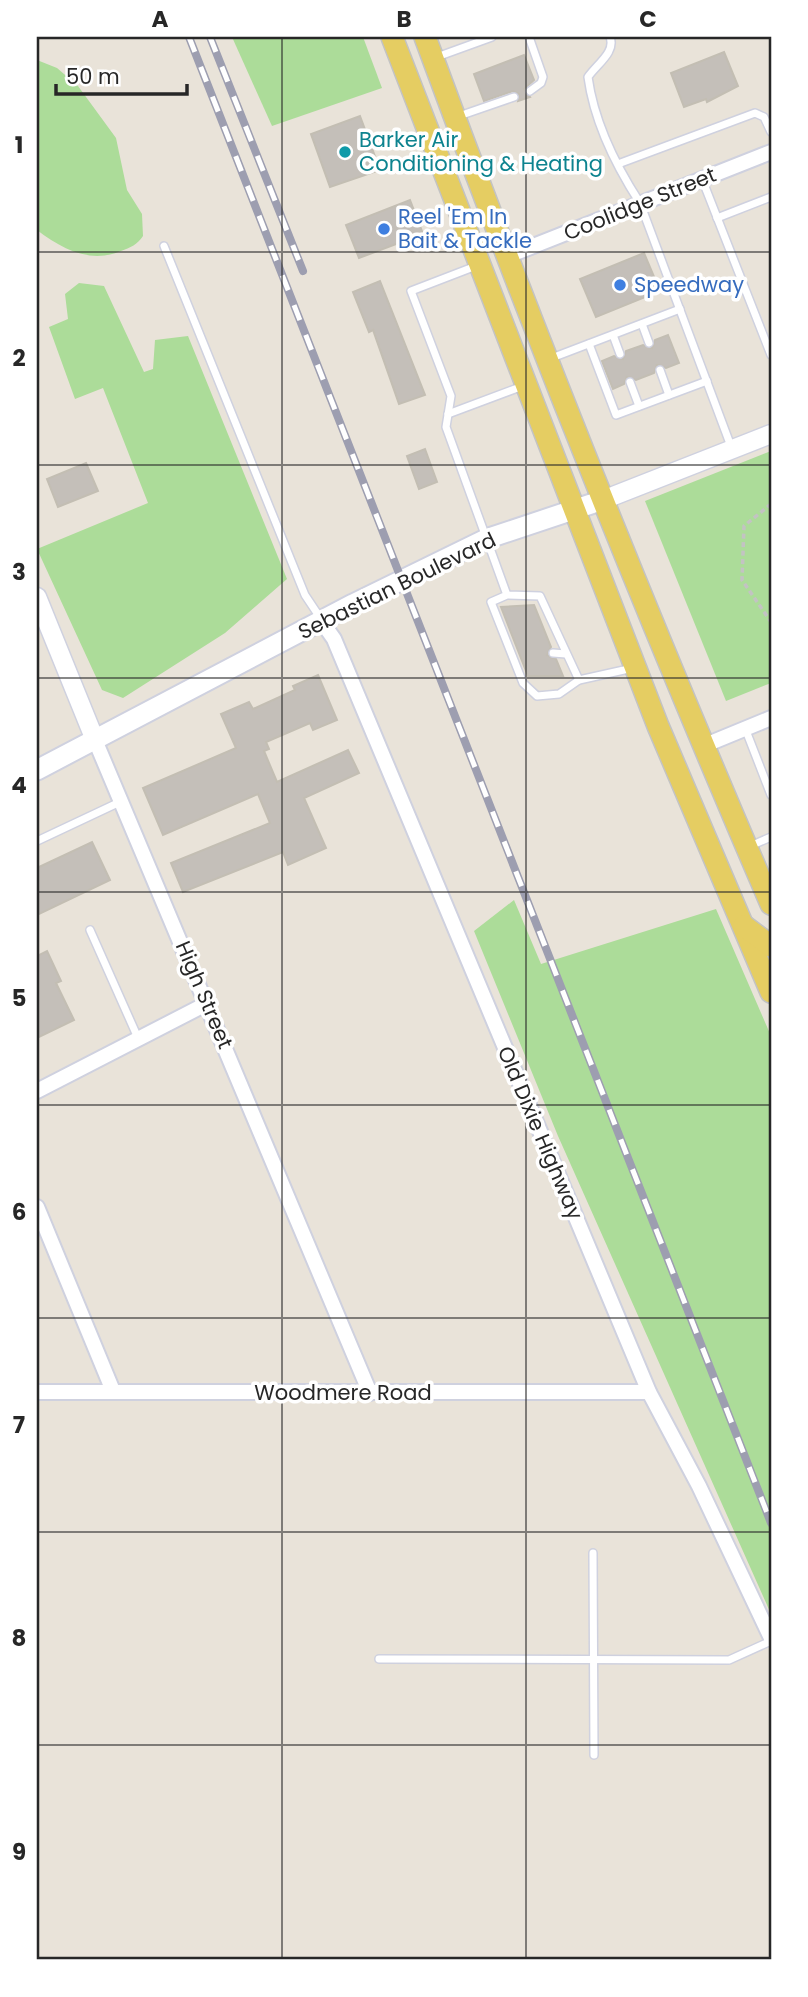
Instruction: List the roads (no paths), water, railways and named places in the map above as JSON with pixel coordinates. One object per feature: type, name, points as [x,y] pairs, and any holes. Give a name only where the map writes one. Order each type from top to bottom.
[{"type":"main road","points":[[425,37],[603,500],[703,746],[771,904]]},
{"type":"main road","points":[[395,44],[419,60],[444,86]]},
{"type":"main road","points":[[395,44],[635,668],[771,992]]},
{"type":"main road","name":"Sebastian Boulevard","points":[[37,771],[486,539],[603,500]]},
{"type":"main road","points":[[743,925],[771,946]]},
{"type":"street","name":"Coolidge Street","points":[[508,256],[771,152]]},
{"type":"street","name":"Sebastian Boulevard","points":[[603,500],[771,434]]},
{"type":"street","name":"High Street","points":[[37,597],[94,740],[208,1003],[370,1394]]},
{"type":"street","name":"Old Dixie Highway","points":[[322,622],[334,639],[649,1392],[699,1486],[771,1640]]},
{"type":"street","points":[[703,746],[771,718]]},
{"type":"street","points":[[37,1091],[208,1003]]},
{"type":"street","points":[[37,1208],[113,1391]]},
{"type":"street","name":"Woodmere Road","points":[[37,1392],[649,1392]]},
{"type":"lane","points":[[433,59],[492,37]]},
{"type":"lane","points":[[529,37],[543,77],[536,89],[530,91]]},
{"type":"lane","points":[[610,37],[613,44],[611,51],[588,77],[592,99],[618,164],[640,204],[732,450]]},
{"type":"lane","points":[[455,118],[514,97]]},
{"type":"lane","points":[[618,164],[755,113],[764,117],[771,132]]},
{"type":"lane","points":[[702,179],[771,355]]},
{"type":"lane","points":[[718,218],[771,197]]},
{"type":"lane","points":[[164,246],[305,595],[322,622]]},
{"type":"lane","points":[[480,264],[411,291],[451,396],[446,427],[507,595]]},
{"type":"lane","points":[[548,359],[680,309]]},
{"type":"lane","points":[[642,324],[649,342]]},
{"type":"lane","points":[[613,335],[620,354]]},
{"type":"lane","points":[[589,344],[616,415],[707,381]]},
{"type":"lane","points":[[660,370],[669,395]]},
{"type":"lane","points":[[631,382],[639,406]]},
{"type":"lane","points":[[448,414],[526,384]]},
{"type":"lane","points":[[579,680],[540,596],[507,595],[491,602],[505,627],[523,683],[537,696],[559,694],[579,680],[635,668]]},
{"type":"lane","points":[[543,628],[554,628]]},
{"type":"lane","points":[[553,653],[566,654]]},
{"type":"lane","points":[[745,728],[768,776],[771,795]]},
{"type":"lane","points":[[37,841],[122,801]]},
{"type":"lane","points":[[747,847],[771,837]]},
{"type":"lane","points":[[90,930],[138,1038]]},
{"type":"lane","points":[[593,1553],[594,1755]]},
{"type":"lane","points":[[379,1658],[729,1660],[771,1640]]},
{"type":"railway","points":[[189,37],[771,1523]]},
{"type":"railway","points":[[210,37],[303,271]]},
{"type":"place","name":"Barker Air Conditioning & Heating","points":[[345,152]]},
{"type":"place","name":"Reel 'Em In Bait & Tackle","points":[[384,229]]},
{"type":"place","name":"Speedway","points":[[620,285]]}]
